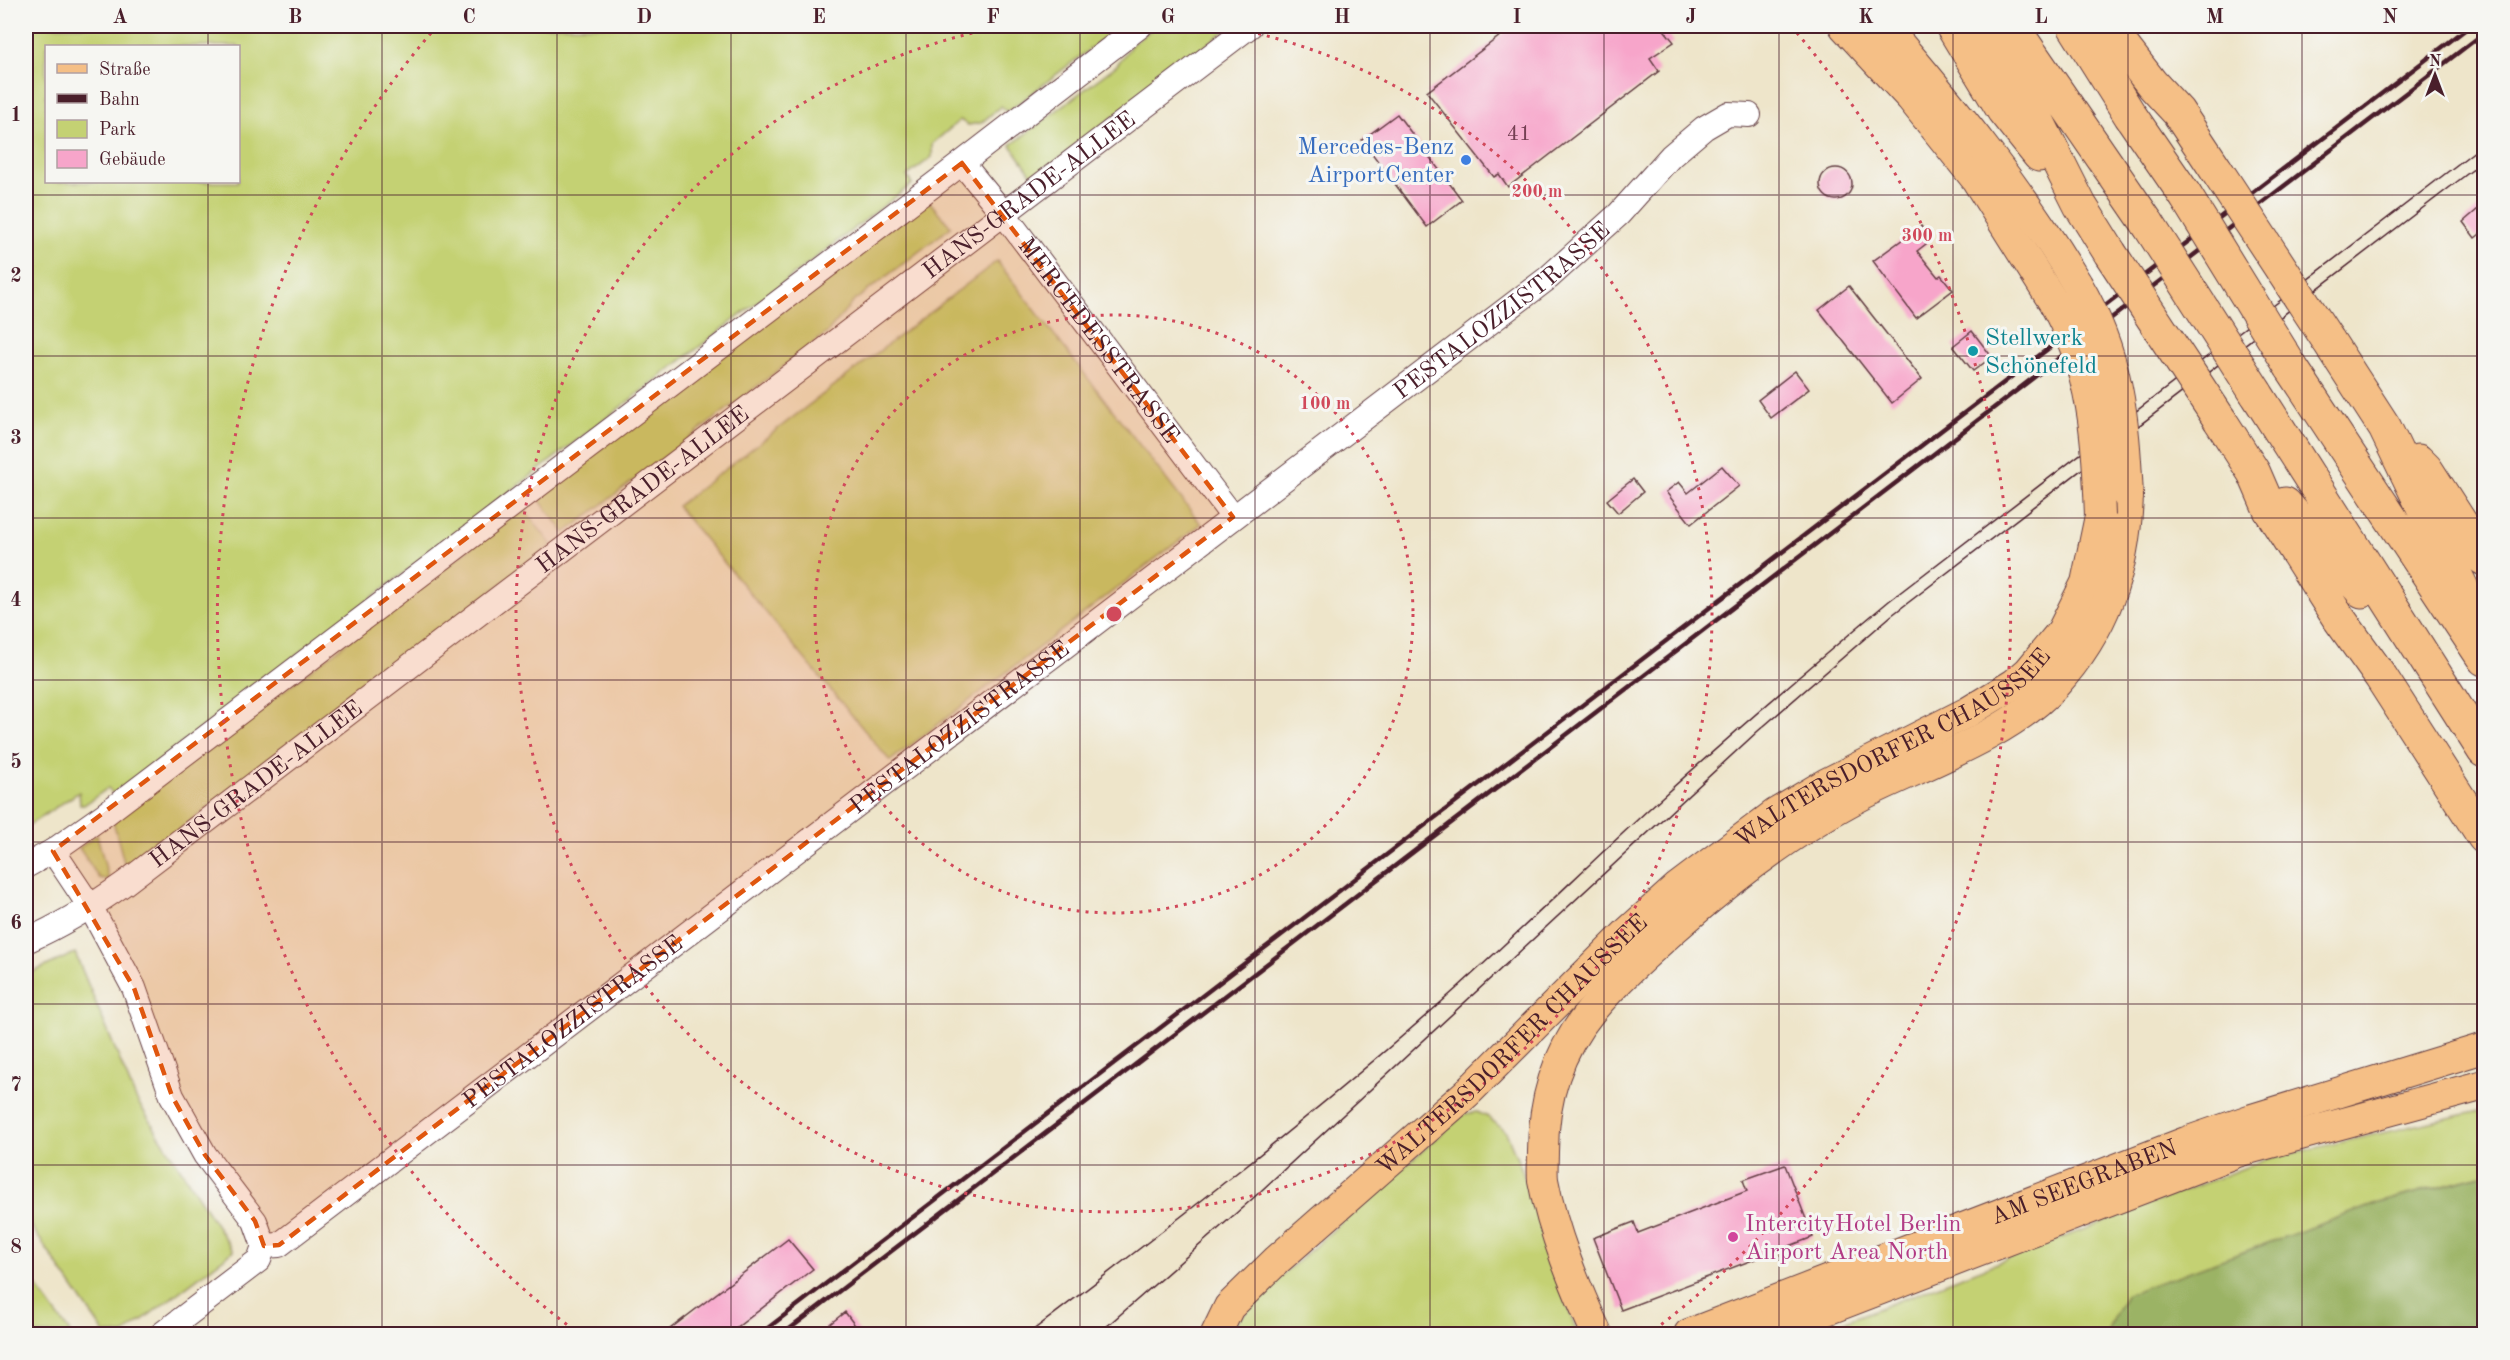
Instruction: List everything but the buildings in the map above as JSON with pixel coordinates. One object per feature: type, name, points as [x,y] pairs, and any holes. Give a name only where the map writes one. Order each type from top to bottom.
[{"type":"highway","points":[[1952,26],[2003,110],[2080,205]]},
{"type":"highway","points":[[1990,26],[2080,205],[2254,473],[2276,520],[2484,837]]},
{"type":"highway","points":[[2012,26],[2148,224],[2484,751]]},
{"type":"highway","points":[[2074,26],[2130,115],[2185,195],[2291,367],[2482,656]]},
{"type":"highway","points":[[2107,26],[2152,84],[2178,112],[2385,428],[2462,588],[2482,656]]},
{"type":"highway","points":[[2130,26],[2163,78],[2178,112]]},
{"type":"highway","points":[[2385,428],[2426,469],[2484,559]]},
{"type":"highway","points":[[2254,473],[2283,501],[2363,592],[2394,611]]},
{"type":"main road","name":"WALTERSDORFER CHAUSSEE","points":[[1216,1335],[1229,1307],[1277,1260],[1468,1092],[1628,933],[1678,887],[1775,814],[1827,783],[1968,712],[2014,684],[2029,671],[2062,631],[2086,584],[2100,516],[2094,410],[2083,364],[2068,326],[1976,179],[1911,98],[1844,26]]},
{"type":"main road","name":"WALTERSDORFER CHAUSSEE","points":[[1597,1335],[1561,1245],[1543,1179],[1543,1141],[1548,1095],[1556,1070],[1590,1012],[1646,954],[1740,873],[1784,842],[1861,795],[1971,743],[2034,705],[2053,687],[2085,647],[2101,619],[2113,590],[2122,551],[2128,496],[2122,408],[2102,331],[2054,244],[1966,123],[1884,26]]},
{"type":"main road","name":"AM SEEGRABEN","points":[[1689,1335],[2197,1138],[2307,1101],[2484,1048]]},
{"type":"main road","name":"AM SEEGRABEN","points":[[1764,1335],[2237,1152],[2362,1116],[2484,1085]]},
{"type":"street","points":[[26,866],[53,851],[104,815],[1140,26]]},
{"type":"street","name":"HANS-GRADE-ALLEE","points":[[26,941],[91,908],[1250,26]]},
{"type":"street","name":"PESTALOZZISTRASSE","points":[[264,1246],[279,1245],[1548,278],[1619,214],[1671,156],[1704,128],[1728,114],[1749,115]]},
{"type":"street","name":"MERCEDESSTRASSE","points":[[962,163],[1003,213],[1233,517]]},
{"type":"street","points":[[53,851],[91,908],[134,988],[172,1096],[206,1155],[255,1221],[264,1246],[259,1260],[162,1335]]},
{"type":"highlighted area","points":[[962,163],[1233,517],[279,1245],[264,1246],[255,1221],[205,1155],[172,1096],[134,988],[53,851]]},
{"type":"green space","points":[[26,26],[1120,26],[1007,112],[1001,106],[981,123],[968,125],[960,120],[932,144],[932,157],[907,176],[912,184],[114,795],[108,788],[84,805],[80,805],[79,792],[26,827]]},
{"type":"green space","points":[[1156,26],[1231,26],[1034,178],[1011,145],[1117,65],[1132,44]]},
{"type":"green space","points":[[927,199],[951,227],[853,302],[827,333],[565,533],[537,497]]},
{"type":"green space","points":[[997,261],[1201,524],[890,761],[677,506]]},
{"type":"green space","points":[[523,508],[552,545],[126,870],[113,821]]},
{"type":"green space","points":[[97,835],[109,880],[99,878],[79,848]]},
{"type":"green space","points":[[75,953],[136,1099],[233,1251],[124,1334],[105,1334],[26,1219],[26,975]]},
{"type":"green space","points":[[2484,1110],[2484,1174],[2376,1204],[2111,1322],[2107,1334],[1812,1334],[2267,1159]]},
{"type":"green space","points":[[1477,1112],[1488,1117],[1506,1132],[1521,1168],[1577,1334],[1230,1334],[1231,1329],[1261,1294],[1464,1114]]},
{"type":"green space","points":[[2484,1174],[2484,1334],[2107,1334],[2127,1294],[2376,1204]]},
{"type":"green space","points":[[26,1272],[71,1334],[26,1334]]},
{"type":"tram line","points":[[1028,1334],[1192,1208],[1405,1034],[1483,965],[1689,773],[1889,601],[2484,144]]},
{"type":"tram line","points":[[1098,1334],[1250,1201],[1758,731],[1892,615],[2484,161]]},
{"type":"railway","points":[[760,1334],[2470,26]]},
{"type":"railway","points":[[783,1334],[2484,33]]},
{"type":"place","name":"Mercedes-Benz AirportCenter","points":[[1466,160]]},
{"type":"place","name":"Stellwerk Schönefeld","points":[[1973,351]]},
{"type":"place","name":"IntercityHotel Berlin Airport Area North","points":[[1733,1237]]}]
